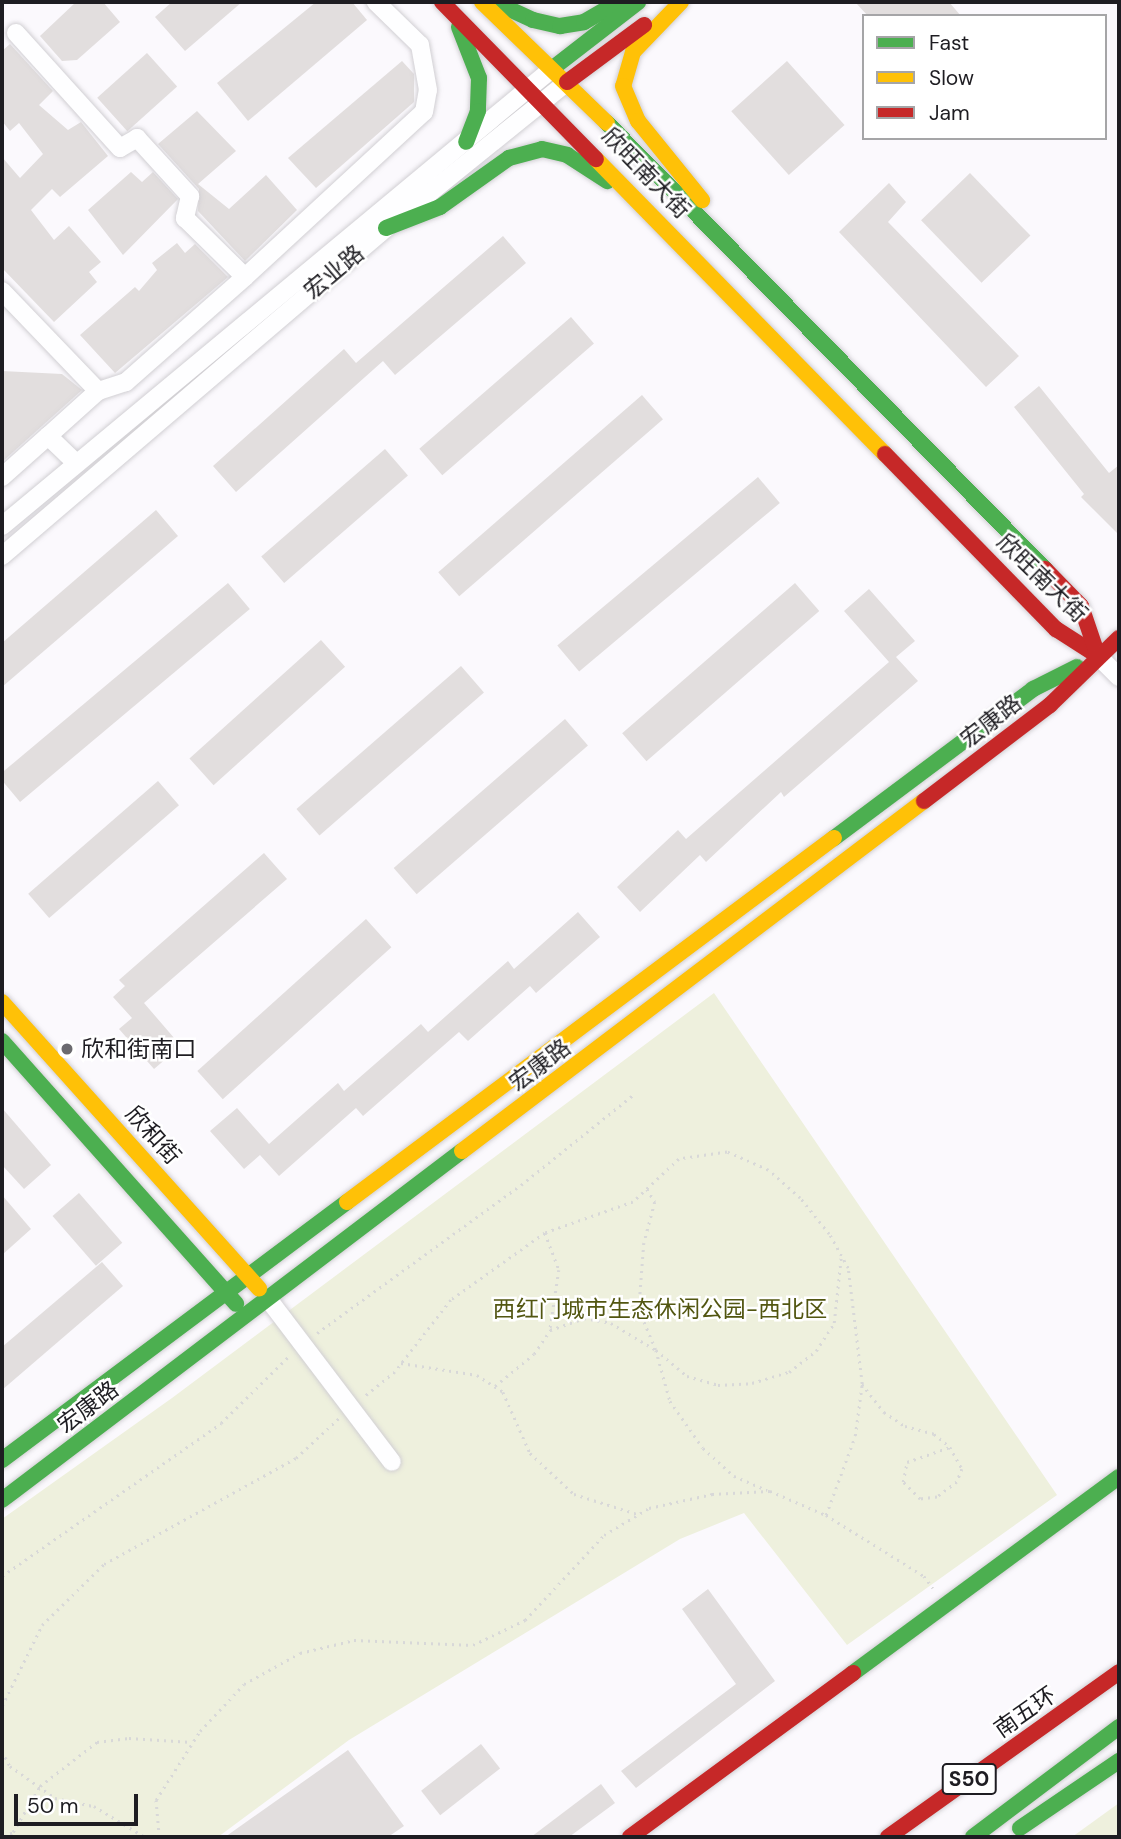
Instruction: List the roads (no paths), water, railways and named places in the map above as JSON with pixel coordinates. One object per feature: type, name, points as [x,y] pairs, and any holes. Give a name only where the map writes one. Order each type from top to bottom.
[{"type":"main road","name":"欣旺南大街","points":[[482,2],[567,82],[1081,606],[1098,656]]},
{"type":"main road","points":[[494,2],[533,20],[560,26],[584,22],[618,2]]},
{"type":"main road","name":"宏业路","points":[[553,68],[638,2]]},
{"type":"main road","name":"宏业路","points":[[567,82],[679,2]]},
{"type":"main road","points":[[679,2],[633,52],[623,86],[626,102],[693,186],[741,260]]},
{"type":"main road","name":"欣旺南大街","points":[[445,4],[536,93],[1056,628],[1098,656]]},
{"type":"main road","points":[[445,4],[468,42],[479,78],[478,111],[466,142]]},
{"type":"main road","points":[[379,227],[440,207],[509,158],[542,149],[566,155],[638,198]]},
{"type":"main road","name":"宏康路","points":[[2,1500],[269,1300],[1049,705],[1119,638]]},
{"type":"main road","name":"宏康路","points":[[2,1460],[1033,690],[1098,656]]},
{"type":"main road","name":"欣和街","points":[[2,1002],[250,1275],[269,1300]]},
{"type":"main road","points":[[2,1041],[246,1316]]},
{"type":"main road","points":[[95,1143],[106,1148],[117,1146],[122,1138],[116,1127]]},
{"type":"main road","points":[[630,1837],[1119,1477]]},
{"type":"main road","points":[[1051,1722],[1119,1659]]},
{"type":"main road","name":"南五环","points":[[888,1837],[1119,1672]]},
{"type":"main road","name":"S50","points":[[972,1837],[1119,1727]]},
{"type":"main road","points":[[1006,1837],[1119,1761]]},
{"type":"street","points":[[2,477],[98,391],[126,382],[424,112],[428,90],[419,45],[376,2]]},
{"type":"street","points":[[16,33],[121,148],[136,138],[190,196],[185,218],[245,277]]},
{"type":"street","name":"宏业路","points":[[2,556],[536,93],[553,68]]},
{"type":"street","name":"宏业路","points":[[2,526],[76,463],[379,227],[466,142],[536,93],[567,82]]},
{"type":"street","points":[[2,291],[98,391]]},
{"type":"street","points":[[48,436],[76,463]]},
{"type":"street","points":[[1098,656],[1119,677]]},
{"type":"street","points":[[269,1300],[392,1462]]},
{"type":"place","name":"欣和街南口","points":[[67,1049]]},
{"type":"park label","name":"西红门城市生态休闲公园-西北区","points":[[660,1309]]}]
